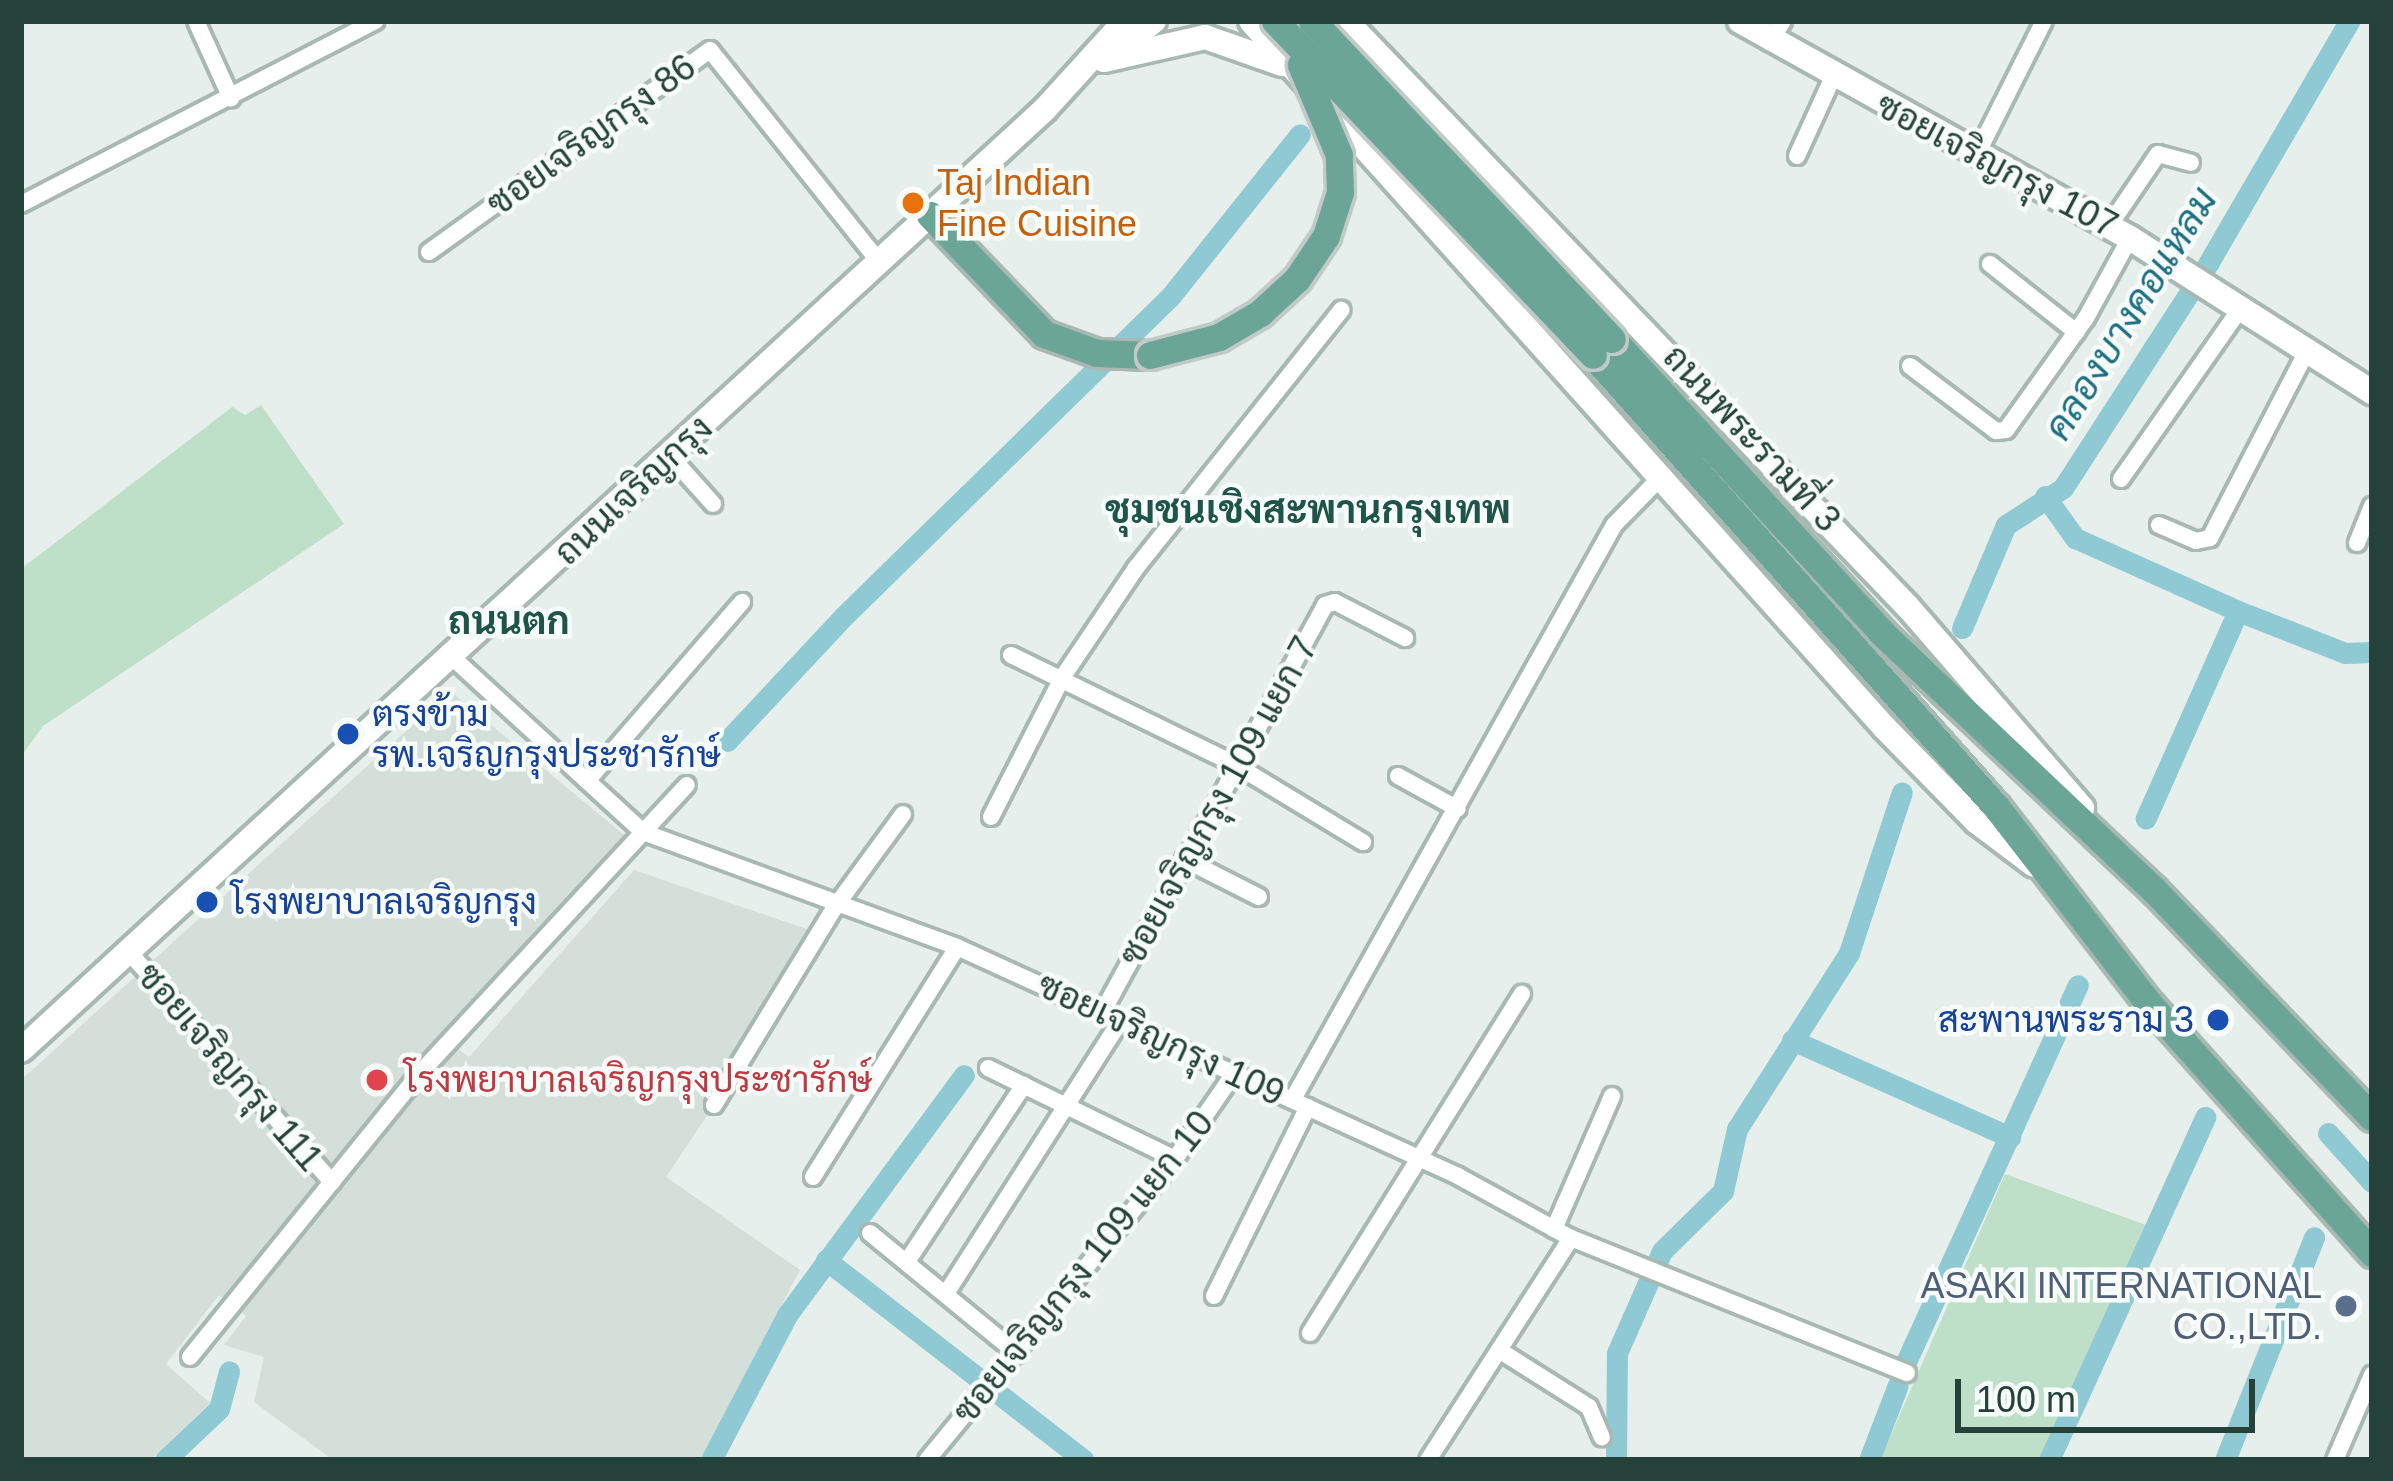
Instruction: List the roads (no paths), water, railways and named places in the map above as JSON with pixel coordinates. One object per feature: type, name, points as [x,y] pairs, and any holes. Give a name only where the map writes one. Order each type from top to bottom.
[{"type":"main road","name":"ถนนเจริญกรุง","points":[[1094,66],[1125,21]]},
{"type":"main road","name":"ถนนเจริญกรุง","points":[[21,1050],[878,262],[1094,66],[1154,21]]},
{"type":"main road","name":"ถนนพระรามที่ 3","points":[[1251,21],[1900,743],[1977,822],[2041,870]]},
{"type":"main road","points":[[930,215],[1021,315],[1074,348],[1150,355],[1220,337],[1280,298],[1326,236],[1340,192],[1335,134],[1275,21]]},
{"type":"main road","name":"ถนนพระรามที่ 3","points":[[1275,21],[1882,632],[2153,889],[2372,1117]]},
{"type":"main road","name":"ถนนพระรามที่ 3","points":[[1312,21],[1602,347],[1997,808],[2041,870],[2215,1082],[2372,1253]]},
{"type":"main road","name":"ถนนพระรามที่ 3","points":[[1346,21],[1908,607],[2153,889]]},
{"type":"main road","points":[[1364,21],[1372,48]]},
{"type":"main road","name":"ซอยเจริญกรุง 107","points":[[1740,21],[1776,31],[1833,77],[1978,150],[2120,232],[2372,392]]},
{"type":"main road","points":[[1094,66],[1205,37],[1290,68]]},
{"type":"main road","points":[[1382,165],[1372,128],[1381,112],[1410,104],[1444,122]]},
{"type":"street","points":[[196,21],[231,98]]},
{"type":"street","points":[[21,204],[375,21]]},
{"type":"street","points":[[1978,150],[2044,21]]},
{"type":"street","name":"ซอยเจริญกรุง 86","points":[[429,252],[710,50],[878,262]]},
{"type":"street","points":[[1797,156],[1833,77]]},
{"type":"street","points":[[1910,366],[1996,431],[2006,430],[2076,332],[2158,154],[2191,163]]},
{"type":"street","points":[[1990,264],[2076,332]]},
{"type":"street","points":[[2121,479],[2240,309]]},
{"type":"street","points":[[991,817],[1062,678],[1136,568],[1341,310]]},
{"type":"street","points":[[2159,525],[2196,541],[2210,538],[2306,353]]},
{"type":"street","points":[[671,457],[713,504]]},
{"type":"street","points":[[1214,1296],[1300,1103],[1458,809],[1620,515],[1661,477]]},
{"type":"street","points":[[2357,543],[2372,506]]},
{"type":"street","points":[[587,781],[742,602]]},
{"type":"street","name":"ซอยเจริญกรุง 109 แยก 7","points":[[1102,1012],[1325,604],[1335,602],[1405,638]]},
{"type":"street","points":[[1011,655],[1234,764],[1363,842]]},
{"type":"street","name":"ซอยเจริญกรุง 109","points":[[452,657],[643,832],[835,907],[957,947],[1420,1159],[1562,1233],[1907,1373]]},
{"type":"street","points":[[1398,776],[1458,809]]},
{"type":"street","points":[[190,1357],[421,1072],[688,785]]},
{"type":"street","points":[[714,1106],[835,907],[903,814]]},
{"type":"street","points":[[1184,859],[1259,897]]},
{"type":"street","points":[[813,1177],[957,947]]},
{"type":"street","name":"ซอยเจริญกรุง 111","points":[[129,952],[332,1182]]},
{"type":"street","points":[[1310,1333],[1522,994]]},
{"type":"street","points":[[946,1292],[1121,1020]]},
{"type":"street","points":[[988,1068],[1175,1159]]},
{"type":"street","name":"ซอยเจริญกรุง 109 แยก 10","points":[[927,1460],[1175,1159],[1235,1072]]},
{"type":"street","points":[[908,1260],[1024,1085]]},
{"type":"street","points":[[1428,1460],[1502,1352],[1562,1233],[1612,1096]]},
{"type":"street","points":[[870,1233],[1018,1354]]},
{"type":"street","points":[[1502,1352],[1589,1407],[1602,1437]]},
{"type":"street","points":[[2335,1460],[2372,1375]]},
{"type":"waterway","name":"คลองบางคอแหลม","points":[[1962,628],[2006,525],[2063,488],[2209,262],[2349,21]]},
{"type":"waterway","points":[[727,741],[844,616],[1170,297],[1300,134]]},
{"type":"waterway","points":[[2045,496],[2075,538],[2238,611],[2146,818]]},
{"type":"waterway","points":[[2238,611],[2345,653],[2372,652]]},
{"type":"waterway","name":"คลองบางคอแหลม","points":[[1616,1460],[1617,1353],[1662,1251],[1723,1191],[1737,1129],[1849,953],[1902,792]]},
{"type":"waterway","points":[[1906,1362],[2078,985]]},
{"type":"waterway","points":[[1792,1040],[2010,1137]]},
{"type":"waterway","points":[[711,1460],[787,1315],[964,1075]]},
{"type":"waterway","points":[[2049,1460],[2205,1117]]},
{"type":"waterway","points":[[2328,1133],[2372,1182]]},
{"type":"waterway","points":[[2225,1460],[2314,1237]]},
{"type":"waterway","points":[[826,1260],[1084,1460]]},
{"type":"waterway","points":[[165,1460],[219,1409],[229,1371]]},
{"type":"waterway","points":[[1869,1460],[1898,1385]]},
{"type":"place","name":"Taj Indian Fine Cuisine","points":[[913,203]]},
{"type":"place","name":"ตรงข้าม รพ.เจริญกรุงประชารักษ์","points":[[348,734]]},
{"type":"place","name":"โรงพยาบาลเจริญกรุง","points":[[207,902]]},
{"type":"place","name":"สะพานพระราม 3","points":[[2218,1020]]},
{"type":"place","name":"โรงพยาบาลเจริญกรุงประชารักษ์","points":[[377,1080]]},
{"type":"place","name":"ASAKI INTERNATIONAL CO.,LTD.","points":[[2346,1306]]},
{"type":"district","name":"ชุมชนเชิงสะพานกรุงเทพ","points":[[1308,510]]},
{"type":"district","name":"ถนนตก","points":[[509,621]]}]
